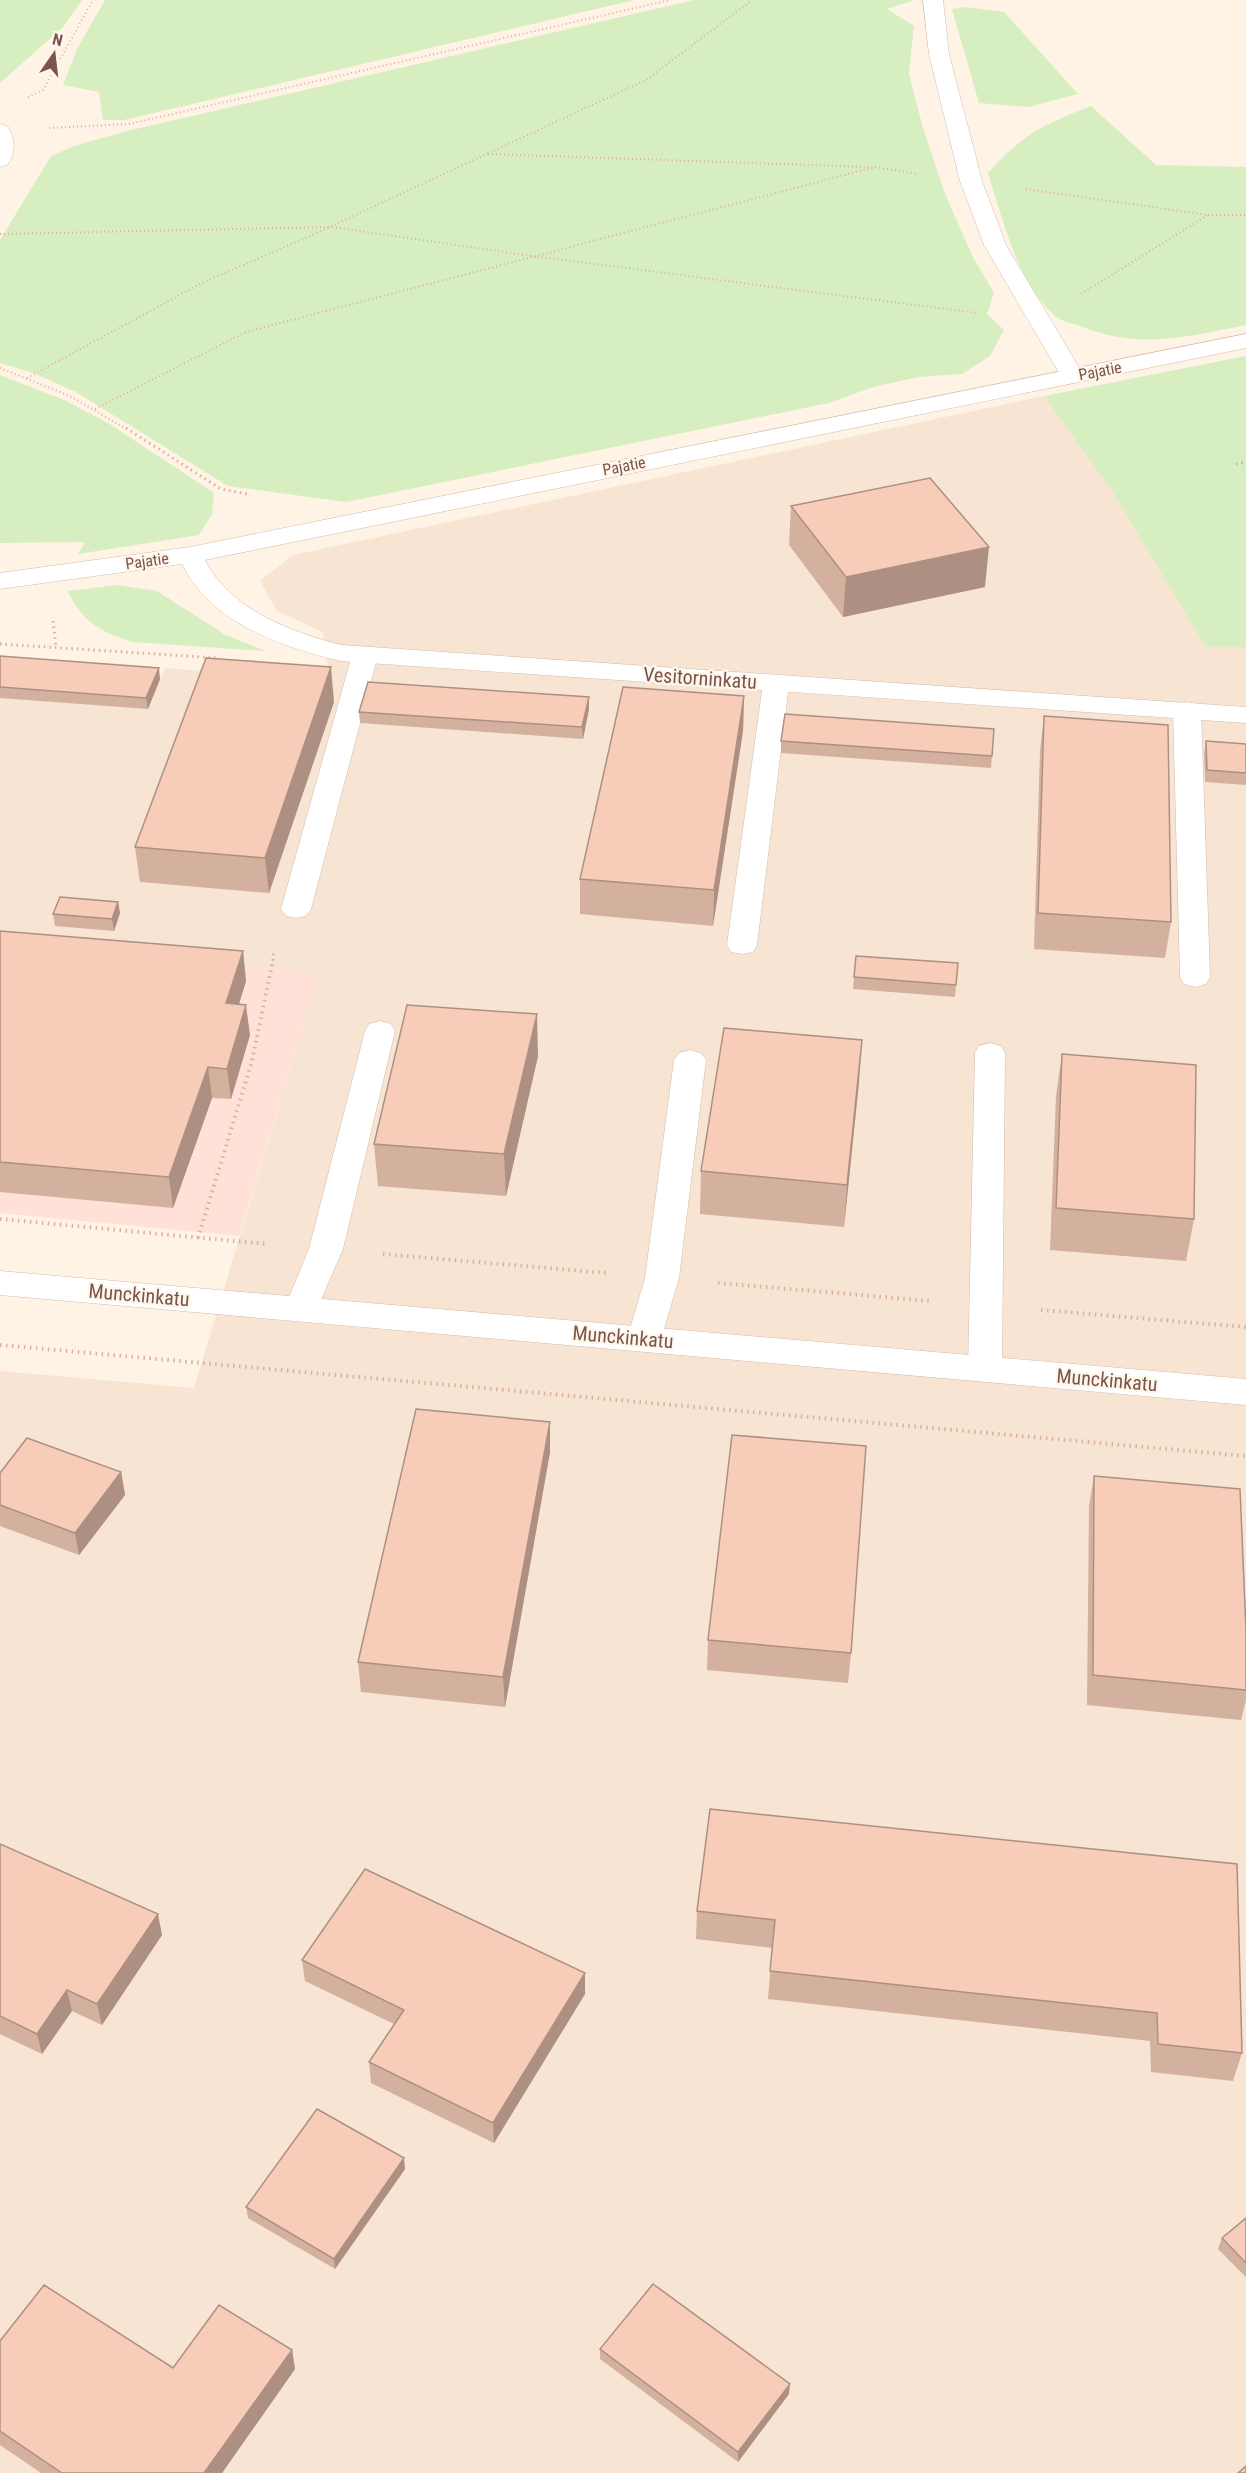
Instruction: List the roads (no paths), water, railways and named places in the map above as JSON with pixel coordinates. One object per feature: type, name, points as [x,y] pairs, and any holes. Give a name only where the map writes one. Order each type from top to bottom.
[{"type":"street","points":[[933,0],[939,54],[971,182],[995,244],[1072,376]]},
{"type":"street","points":[[0,130],[4,149],[0,161]]},
{"type":"street","name":"Pajatie","points":[[0,581],[190,555],[1246,341]]},
{"type":"street","name":"Vesitorninkatu","points":[[190,555],[204,580],[239,612],[299,642],[340,653],[1246,715]]},
{"type":"street","points":[[296,909],[365,655]]},
{"type":"street","points":[[742,945],[776,684]]},
{"type":"street","points":[[1187,710],[1195,977]]},
{"type":"street","points":[[301,1309],[326,1249],[380,1031]]},
{"type":"street","points":[[985,1369],[990,1053]]},
{"type":"street","points":[[644,1339],[662,1278],[690,1060]]},
{"type":"street","name":"Munckinkatu","points":[[0,1283],[1246,1392]]}]
